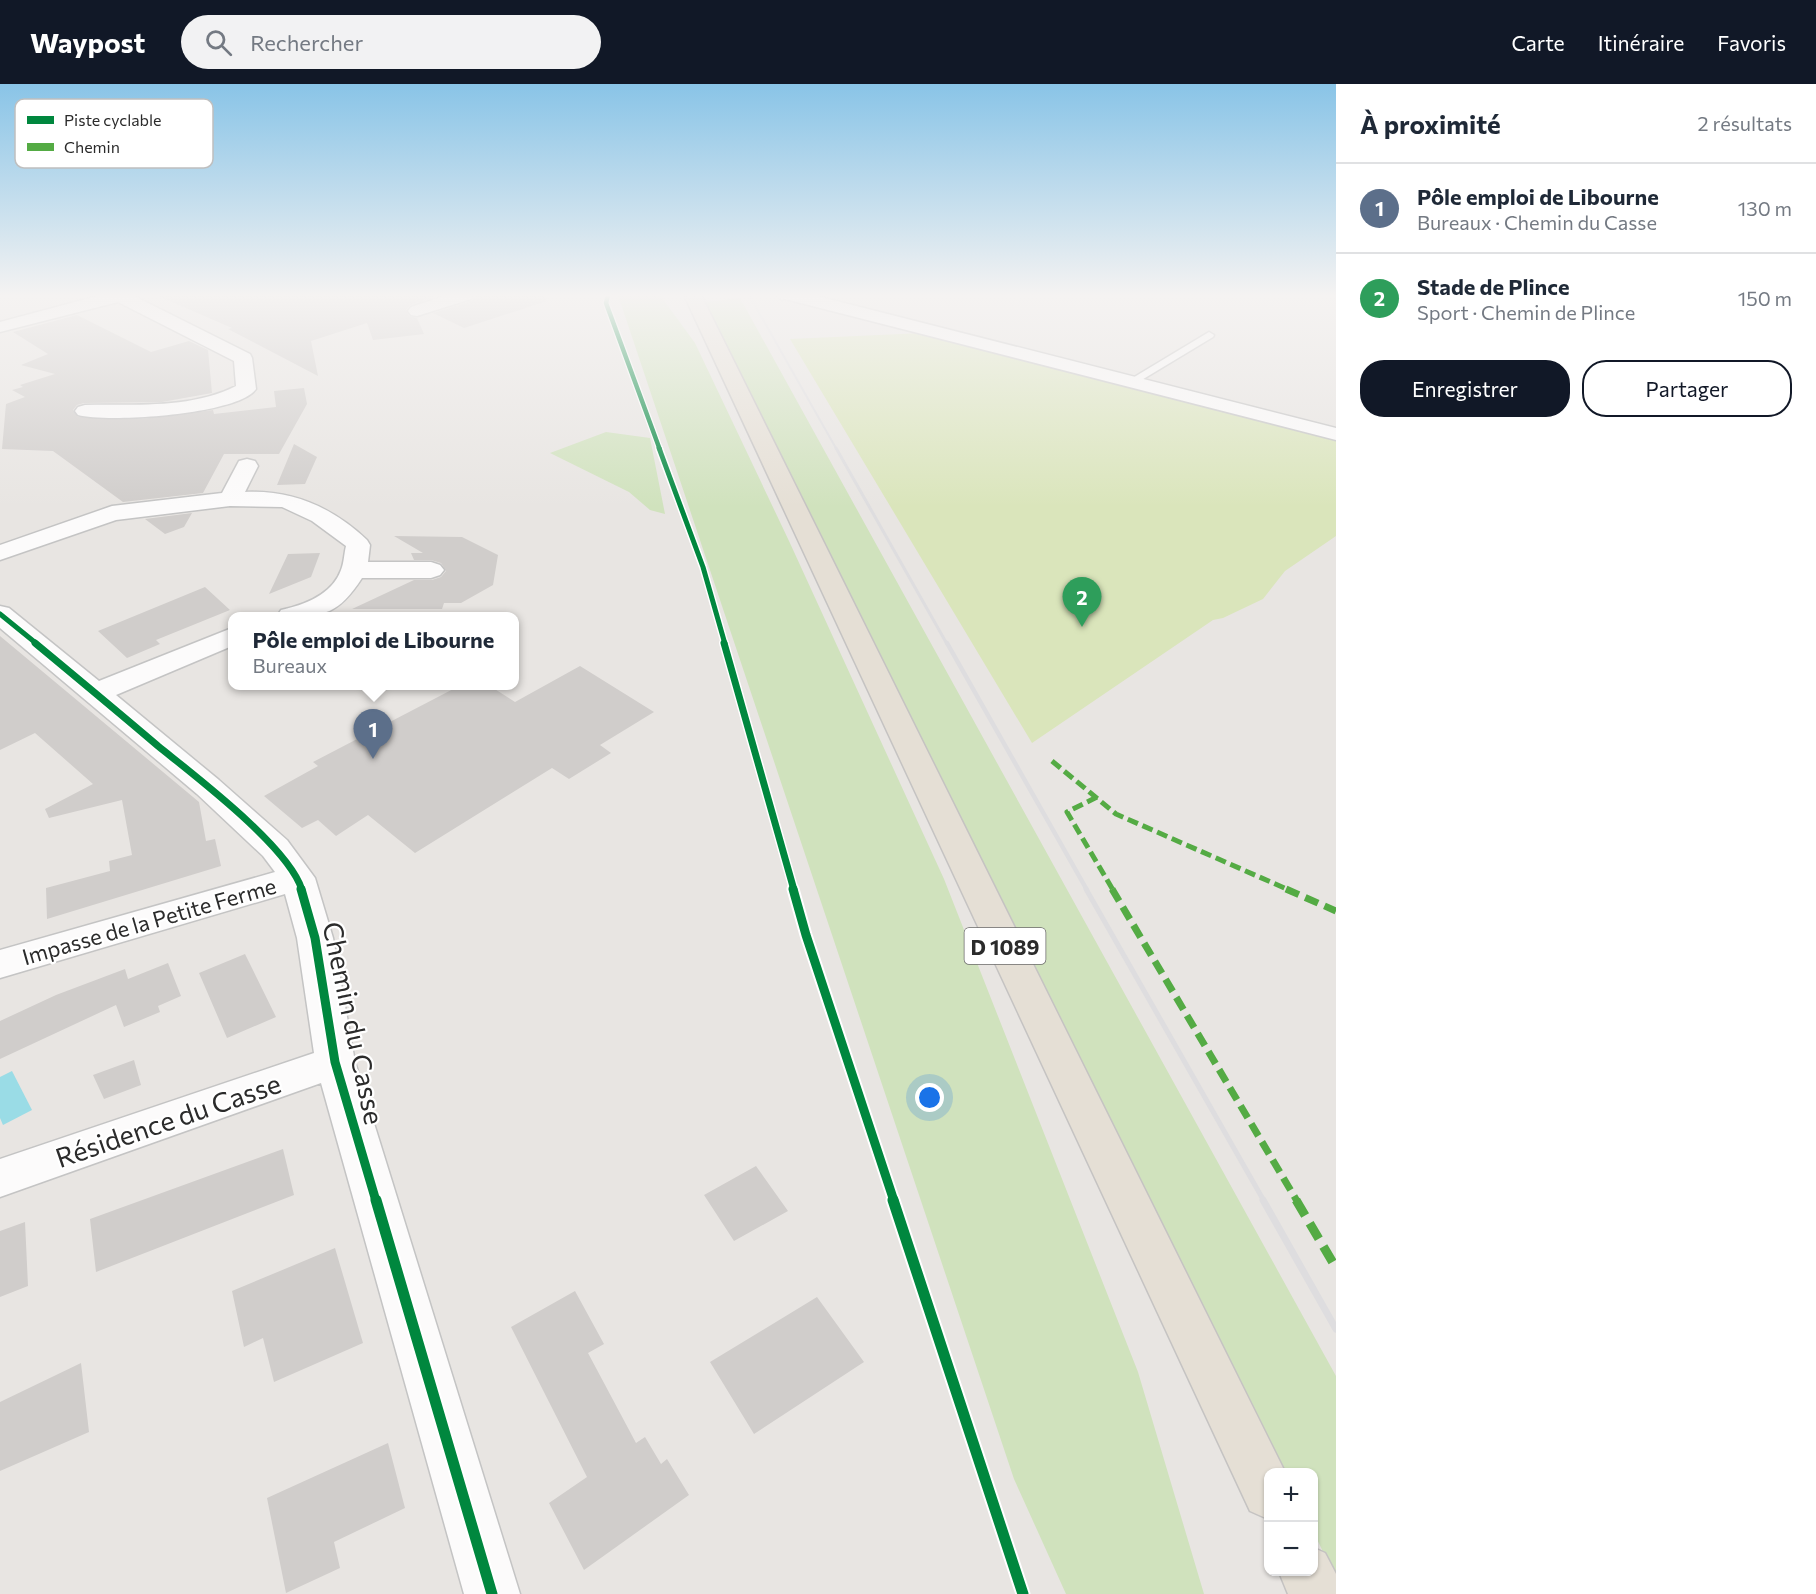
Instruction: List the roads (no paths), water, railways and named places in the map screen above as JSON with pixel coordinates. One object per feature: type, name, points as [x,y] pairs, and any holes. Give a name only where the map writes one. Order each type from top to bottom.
[{"type":"main road","name":"D 1089","points":[[722,365],[730,377]]},
{"type":"main road","name":"D 1089","points":[[725,365],[1264,1483]]},
{"type":"main road","points":[[1308,1576],[1317,1594]]},
{"type":"street","points":[[85,411],[142,410],[219,402],[234,397],[246,389],[244,365]]},
{"type":"street","points":[[1065,365],[1336,434]]},
{"type":"street","points":[[230,499],[247,466]]},
{"type":"street","points":[[0,553],[112,513],[230,499],[279,499],[297,504],[349,535],[358,545],[354,570],[332,601],[301,612]]},
{"type":"street","points":[[354,570],[431,570]]},
{"type":"street","name":"Chemin du Casse","points":[[0,614],[208,787],[275,848],[298,878],[315,938],[335,1062],[492,1594]]},
{"type":"street","points":[[96,693],[228,638]]},
{"type":"street","name":"Impasse de la Petite Ferme","points":[[0,964],[298,878]]},
{"type":"street","name":"Résidence du Casse","points":[[0,1178],[335,1062]]},
{"type":"lane","points":[[1131,382],[1163,365]]},
{"type":"water","points":[[12,1071],[32,1110],[3,1125],[0,1118],[0,1077]]},
{"type":"railway","points":[[789,365],[837,450]]},
{"type":"railway","points":[[836,448],[947,644]]},
{"type":"railway","points":[[947,643],[1087,890]]},
{"type":"railway","points":[[1086,889],[1264,1201]]},
{"type":"railway","points":[[1263,1200],[1336,1329]]},
{"type":"place","name":"Stade de Plince","points":[[1082,627]]},
{"type":"place","name":"Pôle emploi de Libourne","points":[[373,759]]}]
